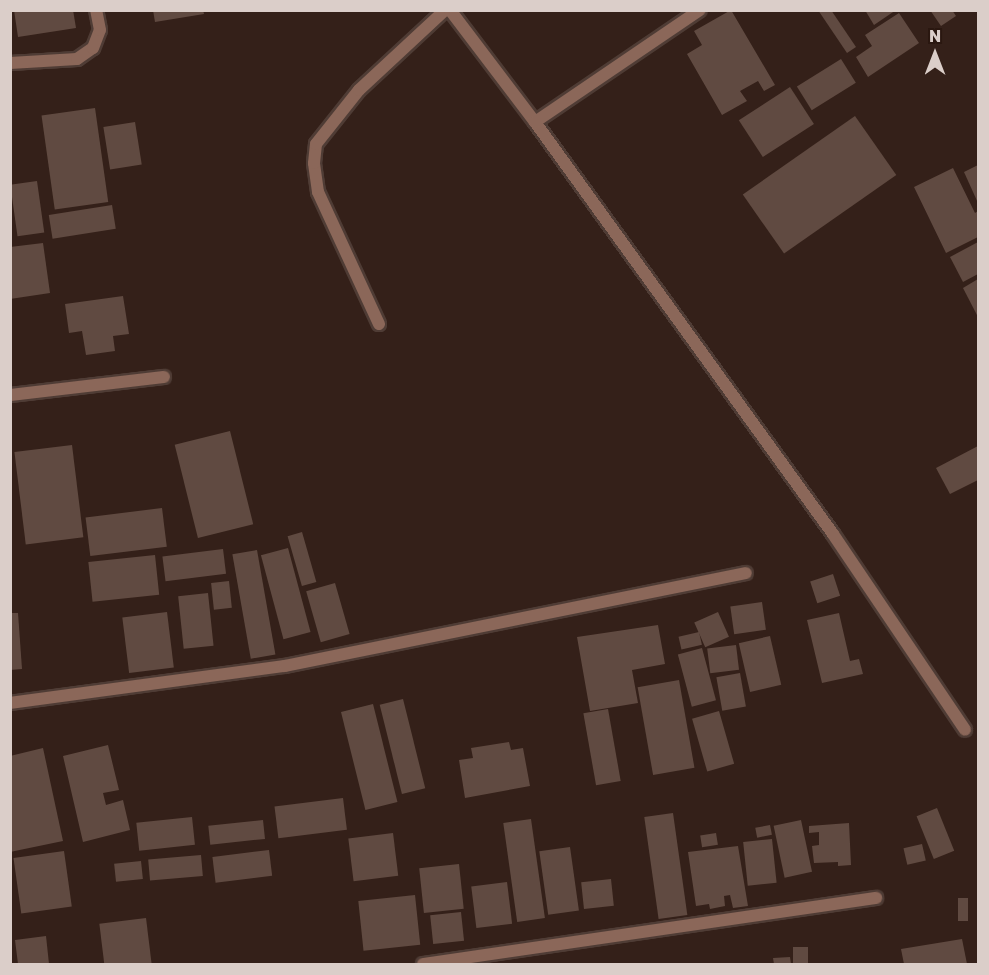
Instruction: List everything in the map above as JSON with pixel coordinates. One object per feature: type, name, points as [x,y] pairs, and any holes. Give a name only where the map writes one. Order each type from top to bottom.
[{"type":"street","points":[[10,63],[77,59],[93,48],[100,30],[96,10]]},
{"type":"street","points":[[379,324],[318,192],[314,163],[316,144],[359,90],[448,10],[536,122],[833,534],[964,730]]},
{"type":"street","points":[[536,122],[700,10]]},
{"type":"street","points":[[10,395],[164,377]]},
{"type":"street","points":[[10,704],[285,666],[746,573]]},
{"type":"street","points":[[423,964],[876,898]]},
{"type":"building","points":[[14,10],[73,10],[76,28],[18,37]]},
{"type":"building","points":[[153,10],[203,10],[204,14],[155,22]]},
{"type":"building","points":[[731,10],[775,85],[764,91],[758,81],[740,91],[747,101],[722,115],[687,54],[702,45],[694,31]]},
{"type":"building","points":[[818,10],[831,10],[856,47],[847,53]]},
{"type":"building","points":[[865,10],[896,10],[874,25]]},
{"type":"building","points":[[930,10],[952,10],[956,16],[941,26]]},
{"type":"building","points":[[899,13],[919,43],[868,77],[856,57],[872,46],[865,35]]},
{"type":"building","points":[[841,59],[856,83],[812,110],[797,87]]},
{"type":"building","points":[[790,87],[814,124],[763,157],[739,120]]},
{"type":"building","points":[[95,108],[108,202],[55,210],[42,116]]},
{"type":"building","points":[[855,116],[896,175],[784,254],[743,195]]},
{"type":"building","points":[[135,122],[142,164],[110,169],[103,127]]},
{"type":"building","points":[[978,165],[978,203],[964,172]]},
{"type":"building","points":[[953,168],[975,213],[978,211],[978,237],[946,253],[914,187]]},
{"type":"building","points":[[37,181],[44,232],[17,236],[10,185]]},
{"type":"building","points":[[112,205],[116,229],[53,239],[49,215]]},
{"type":"building","points":[[978,242],[978,274],[963,282],[950,257]]},
{"type":"building","points":[[43,243],[50,293],[10,299],[10,247]]},
{"type":"building","points":[[978,279],[978,317],[963,288]]},
{"type":"building","points":[[123,296],[129,334],[113,336],[115,351],[86,355],[82,331],[69,333],[65,304]]},
{"type":"building","points":[[230,431],[253,524],[198,538],[175,445]]},
{"type":"building","points":[[72,445],[83,537],[26,544],[14,452]]},
{"type":"building","points":[[978,446],[978,480],[950,494],[936,468]]},
{"type":"building","points":[[162,508],[167,547],[90,556],[86,517]]},
{"type":"building","points":[[302,532],[316,582],[302,586],[288,536]]},
{"type":"building","points":[[288,548],[311,632],[283,639],[261,555]]},
{"type":"building","points":[[223,549],[226,574],[166,581],[162,556]]},
{"type":"building","points":[[257,550],[275,654],[251,659],[232,554]]},
{"type":"building","points":[[155,555],[159,595],[93,602],[88,562]]},
{"type":"building","points":[[833,574],[840,596],[817,603],[810,581]]},
{"type":"building","points":[[229,581],[232,608],[214,610],[211,583]]},
{"type":"building","points":[[335,583],[350,634],[321,642],[306,591]]},
{"type":"building","points":[[208,593],[214,646],[184,649],[178,596]]},
{"type":"building","points":[[762,602],[766,630],[734,634],[730,606]]},
{"type":"building","points":[[167,612],[174,668],[129,673],[122,617]]},
{"type":"building","points":[[718,612],[729,637],[705,647],[694,623]]},
{"type":"building","points":[[10,613],[18,613],[22,669],[10,670]]},
{"type":"building","points":[[839,613],[850,661],[859,659],[863,674],[822,683],[807,620]]},
{"type":"building","points":[[658,625],[665,664],[632,670],[638,703],[590,711],[577,637]]},
{"type":"building","points":[[699,632],[702,645],[681,649],[679,637]]},
{"type":"building","points":[[770,636],[781,685],[750,692],[739,643]]},
{"type":"building","points":[[736,645],[739,670],[710,673],[707,649]]},
{"type":"building","points":[[702,648],[716,700],[692,707],[678,654]]},
{"type":"building","points":[[740,673],[746,706],[722,711],[716,677]]},
{"type":"building","points":[[679,680],[694,768],[653,775],[638,687]]},
{"type":"building","points":[[403,699],[425,788],[402,794],[380,705]]},
{"type":"building","points":[[373,704],[397,802],[365,810],[341,712]]},
{"type":"building","points":[[608,709],[621,781],[596,785],[583,713]]},
{"type":"building","points":[[719,711],[734,764],[707,772],[692,719]]},
{"type":"building","points":[[509,742],[511,750],[523,748],[530,786],[465,798],[459,760],[473,758],[471,748]]},
{"type":"building","points":[[108,745],[119,790],[103,793],[106,805],[123,800],[130,830],[83,842],[63,756]]},
{"type":"building","points":[[43,748],[63,841],[10,852],[10,756]]},
{"type":"building","points":[[343,798],[347,830],[278,838],[275,806]]},
{"type":"building","points":[[937,808],[954,851],[934,859],[917,816]]},
{"type":"building","points":[[673,813],[687,915],[659,919],[644,817]]},
{"type":"building","points":[[192,817],[195,845],[139,851],[136,823]]},
{"type":"building","points":[[531,819],[545,918],[517,922],[503,823]]},
{"type":"building","points":[[263,820],[265,839],[210,845],[208,826]]},
{"type":"building","points":[[801,820],[812,872],[785,878],[774,826]]},
{"type":"building","points":[[849,823],[851,865],[838,866],[838,862],[814,863],[812,846],[819,845],[819,832],[809,833],[809,826]]},
{"type":"building","points":[[770,825],[772,835],[757,838],[755,828]]},
{"type":"building","points":[[393,833],[398,876],[354,881],[348,838]]},
{"type":"building","points":[[716,833],[718,845],[702,847],[700,836]]},
{"type":"building","points":[[772,839],[777,883],[748,886],[743,842]]},
{"type":"building","points":[[922,844],[926,861],[907,865],[903,848]]},
{"type":"building","points":[[738,846],[748,906],[733,908],[730,895],[724,896],[725,906],[710,909],[709,904],[696,906],[688,852]]},
{"type":"building","points":[[570,847],[579,910],[548,915],[539,851]]},
{"type":"building","points":[[269,850],[272,876],[216,883],[212,857]]},
{"type":"building","points":[[64,851],[72,906],[21,914],[13,858]]},
{"type":"building","points":[[201,855],[203,876],[150,881],[148,860]]},
{"type":"building","points":[[141,861],[143,879],[116,882],[114,864]]},
{"type":"building","points":[[459,864],[464,909],[424,913],[419,868]]},
{"type":"building","points":[[611,879],[614,906],[584,909],[581,882]]},
{"type":"building","points":[[507,882],[512,924],[476,928],[471,886]]},
{"type":"building","points":[[415,895],[420,945],[364,951],[358,901]]},
{"type":"building","points":[[958,898],[968,898],[968,921],[958,921]]},
{"type":"building","points":[[461,912],[464,941],[433,944],[430,915]]},
{"type":"building","points":[[146,918],[152,964],[104,964],[99,924]]},
{"type":"building","points":[[46,936],[49,964],[18,964],[15,940]]},
{"type":"building","points":[[962,939],[967,964],[904,964],[901,949]]},
{"type":"building","points":[[793,947],[808,947],[808,964],[793,964]]},
{"type":"building","points":[[790,957],[791,964],[774,964],[773,958]]}]
